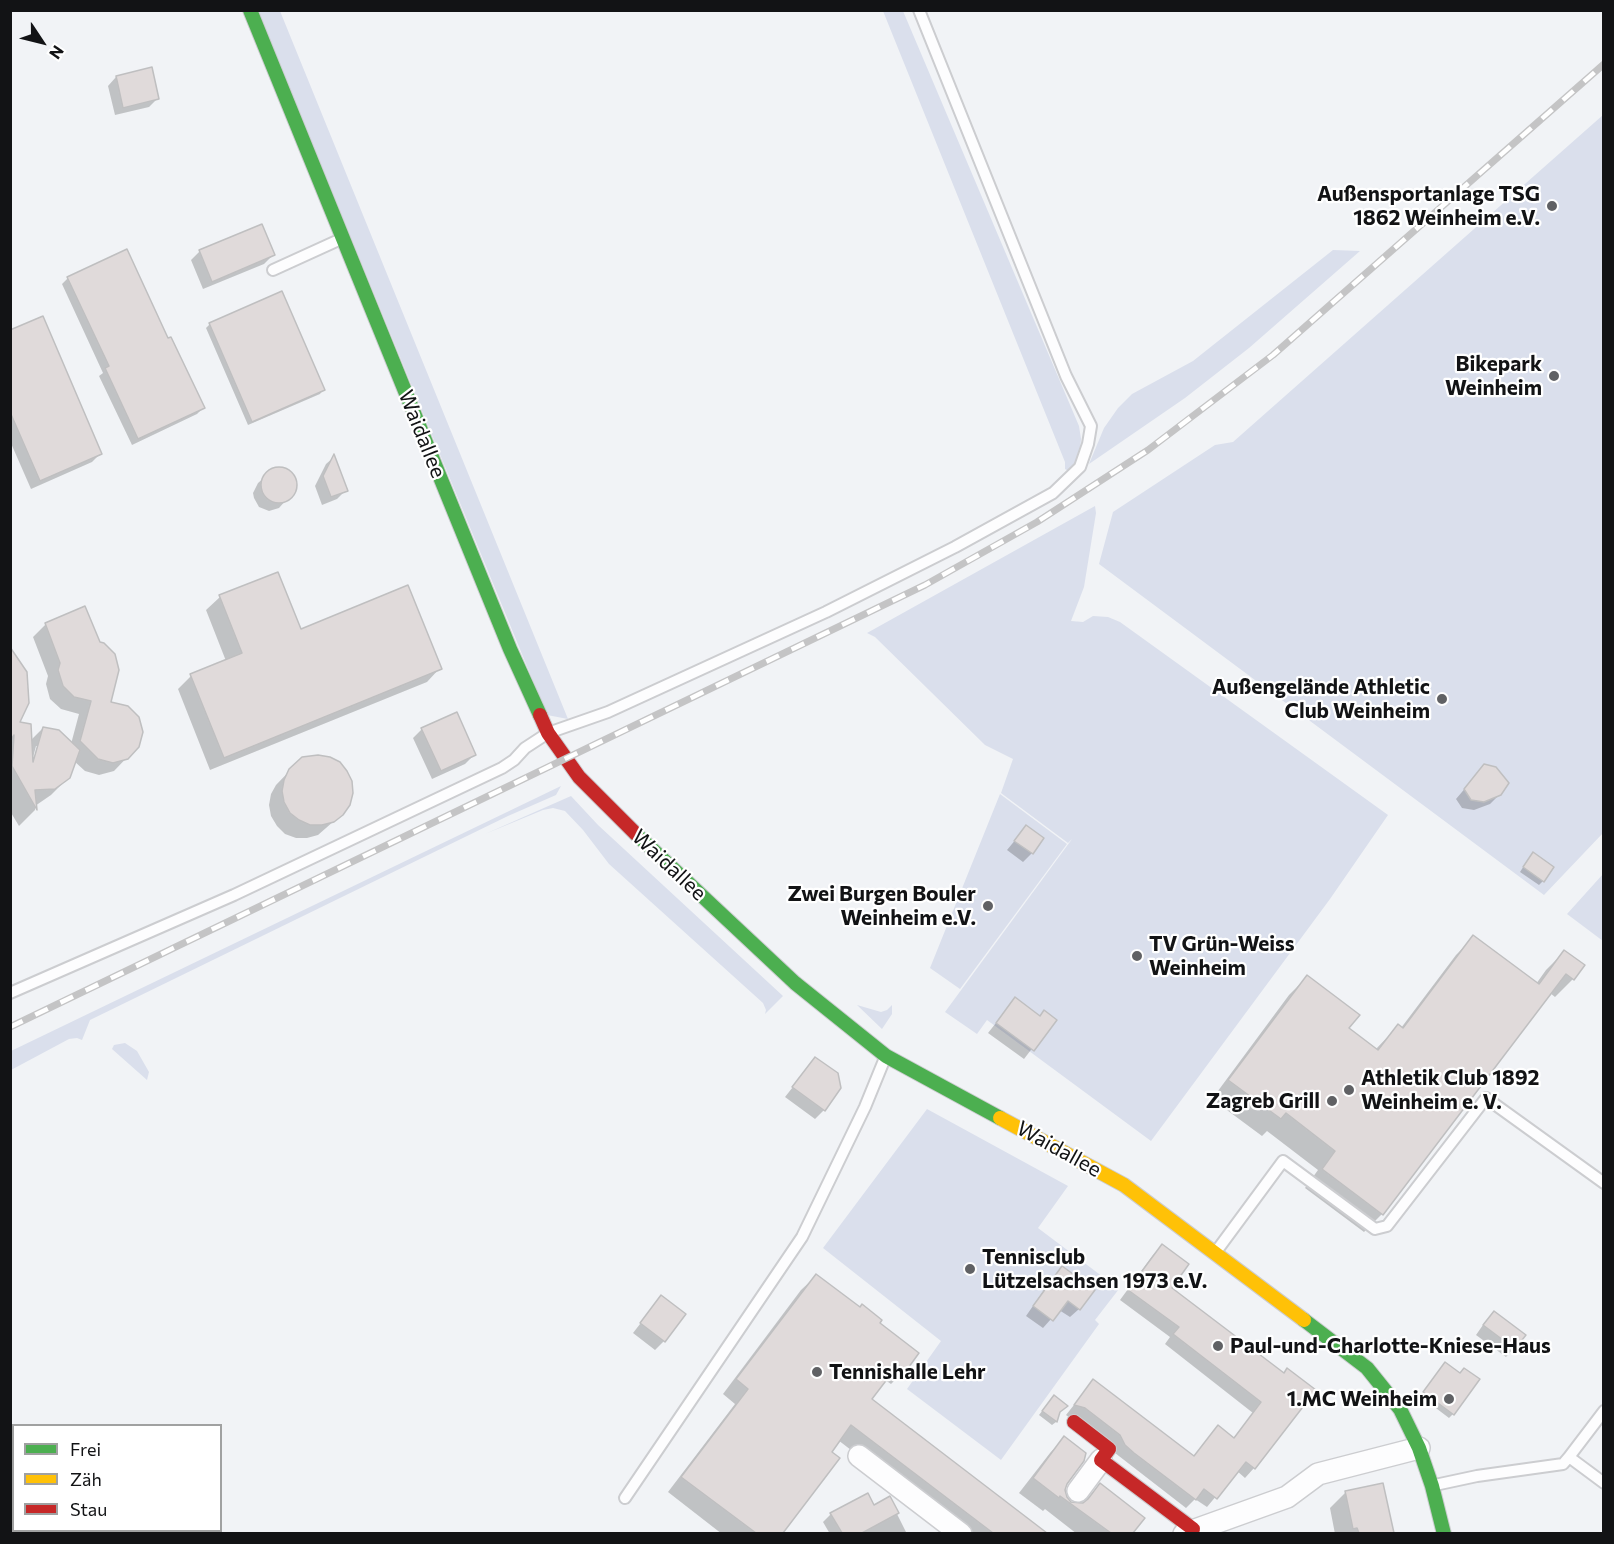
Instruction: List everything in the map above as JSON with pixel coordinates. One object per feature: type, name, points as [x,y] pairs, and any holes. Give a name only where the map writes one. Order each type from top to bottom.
[{"type":"street","name":"Waidallee","points":[[250,10],[510,649],[548,733],[579,777],[607,807],[795,982],[886,1056],[1124,1185],[1216,1252],[1367,1368],[1400,1409],[1419,1448],[1444,1533]]},
{"type":"street","points":[[1074,1422],[1109,1449],[1078,1491]]},
{"type":"street","points":[[1101,1460],[1189,1531],[1287,1497],[1318,1474],[1419,1448]]},
{"type":"street","points":[[860,1456],[962,1533]]},
{"type":"lane","points":[[10,993],[234,895],[492,773],[514,760],[525,748],[548,733],[608,712],[826,612],[955,547],[1053,493],[1080,468],[1089,444],[1091,426],[1066,376],[919,10]]},
{"type":"lane","points":[[273,270],[343,238]]},
{"type":"lane","points":[[625,1498],[802,1237],[865,1107],[886,1056]]},
{"type":"lane","points":[[1216,1252],[1283,1161],[1375,1229],[1387,1226],[1486,1098],[1604,1183]]},
{"type":"lane","points":[[1432,1486],[1477,1476],[1563,1464],[1604,1411]]},
{"type":"lane","points":[[1569,1457],[1604,1483]]},
{"type":"shaded area","points":[[258,11],[280,11],[568,719],[547,715]]},
{"type":"shaded area","points":[[883,11],[903,11],[1079,426],[1080,452],[1070,472],[1065,469],[1065,462]]},
{"type":"shaded area","name":"Außengelände Athletic Club Weinheim","points":[[1603,115],[1603,833],[1544,895],[1099,564],[1113,512],[1215,445],[1233,442]]},
{"type":"shaded area","points":[[1333,250],[1360,251],[1249,348],[1185,398],[1089,464],[1104,428],[1118,408],[1132,394],[1193,361]]},
{"type":"shaded area","points":[[1095,506],[1096,513],[1084,587],[1071,621],[1083,622],[1093,616],[1108,617],[1120,622],[1388,815],[1330,899],[1151,1141],[987,1020],[977,1034],[945,1012],[1072,839],[1068,843],[1001,793],[1013,759],[985,745],[875,637],[867,633]]},
{"type":"shaded area","points":[[561,786],[556,795],[508,816],[90,1020],[82,1040],[69,1039],[11,1070],[11,1051]]},
{"type":"shaded area","name":"Zwei Burgen Bouler Weinheim e.V.","points":[[1000,794],[1067,844],[960,989],[930,968]]},
{"type":"shaded area","points":[[571,796],[598,825],[783,996],[765,1014],[763,1003],[609,864],[565,811],[553,808],[543,810],[485,834]]},
{"type":"shaded area","points":[[1603,874],[1603,941],[1567,914]]},
{"type":"shaded area","points":[[857,1005],[881,1012],[892,1005],[892,1014],[882,1029]]},
{"type":"shaded area","points":[[125,1043],[137,1051],[149,1072],[147,1080],[112,1049],[114,1045]]},
{"type":"shaded area","name":"Tennisclub Lützelsachsen 1973 e.V.","points":[[927,1109],[1068,1186],[1038,1228],[1119,1289],[1095,1320],[1099,1324],[1001,1460],[907,1389],[941,1341],[823,1248]]},
{"type":"building","points":[[152,67],[159,99],[123,108],[116,76]]},
{"type":"building","points":[[262,224],[275,255],[212,282],[199,250]]},
{"type":"building","points":[[127,249],[168,338],[171,337],[205,408],[138,439],[105,368],[109,366],[67,277]]},
{"type":"building","points":[[282,291],[325,390],[252,422],[209,323]]},
{"type":"building","points":[[43,316],[102,454],[40,481],[10,412],[10,330]]},
{"type":"building","points":[[334,454],[348,491],[331,497],[323,476]]},
{"type":"building","points":[[279,467],[291,473],[297,485],[291,497],[279,503],[267,497],[261,485],[267,473]]},
{"type":"building","points":[[278,572],[301,629],[408,585],[442,669],[224,758],[190,674],[242,653],[219,595]]},
{"type":"building","points":[[85,606],[100,642],[115,654],[119,670],[111,702],[128,706],[139,717],[143,732],[139,747],[128,759],[113,763],[98,759],[80,741],[91,701],[74,697],[63,686],[58,670],[60,663],[45,623]]},
{"type":"building","points":[[10,647],[27,672],[29,703],[20,722],[31,724],[33,762],[43,727],[59,730],[80,750],[70,778],[55,789],[35,790],[37,810],[12,766],[14,735],[10,741]]},
{"type":"building","points":[[457,712],[476,755],[441,771],[421,728]]},
{"type":"building","points":[[318,755],[340,762],[352,781],[353,793],[350,805],[334,822],[310,825],[290,813],[284,802],[282,791],[289,769],[302,757]]},
{"type":"building","points":[[1484,764],[1496,767],[1509,783],[1501,795],[1484,802],[1471,800],[1464,789]]},
{"type":"building","name":"Zwei Burgen Bouler Weinheim e.V.","points":[[1026,825],[1044,838],[1033,854],[1014,841]]},
{"type":"building","points":[[1533,852],[1554,867],[1544,882],[1523,867]]},
{"type":"building","name":"Athletik Club 1892 Weinheim e. V.","points":[[1473,935],[1539,984],[1564,950],[1585,965],[1574,980],[1566,974],[1383,1215],[1322,1169],[1335,1151],[1286,1113],[1281,1119],[1228,1080],[1307,975],[1360,1015],[1349,1028],[1378,1050],[1398,1024],[1403,1028]]},
{"type":"building","points":[[1015,997],[1040,1016],[1044,1010],[1057,1020],[1034,1051],[996,1023]]},
{"type":"building","points":[[815,1057],[838,1073],[841,1088],[825,1111],[792,1087]]},
{"type":"building","points":[[1162,1244],[1189,1264],[1172,1288],[1284,1373],[1287,1368],[1316,1390],[1255,1469],[1246,1462],[1217,1499],[1204,1489],[1196,1500],[1134,1453],[1125,1445],[1120,1435],[1085,1408],[1074,1405],[1093,1379],[1194,1456],[1218,1425],[1234,1438],[1261,1402],[1173,1334],[1179,1327],[1128,1290]]},
{"type":"building","name":"Tennisclub Lützelsachsen 1973 e.V.","points":[[1062,1266],[1095,1290],[1080,1310],[1068,1301],[1053,1321],[1033,1306]]},
{"type":"building","points":[[816,1274],[860,1307],[862,1304],[882,1320],[880,1323],[919,1353],[906,1371],[898,1365],[872,1399],[1047,1533],[993,1533],[851,1425],[832,1452],[840,1458],[783,1533],[756,1533],[681,1477],[748,1389],[736,1379]]},
{"type":"building","points":[[661,1295],[686,1314],[665,1342],[640,1323]]},
{"type":"building","points":[[1494,1311],[1526,1335],[1515,1349],[1483,1325]]},
{"type":"building","name":"1.MC Weinheim","points":[[1445,1362],[1460,1373],[1464,1368],[1480,1379],[1454,1415],[1423,1392]]},
{"type":"building","points":[[1054,1395],[1068,1406],[1060,1412],[1057,1422],[1042,1411]]},
{"type":"building","points":[[1064,1436],[1086,1453],[1084,1461],[1067,1484],[1065,1490],[1067,1497],[1071,1502],[1083,1503],[1100,1483],[1145,1518],[1133,1533],[1111,1533],[1033,1478]]},
{"type":"building","points":[[1383,1483],[1394,1533],[1359,1533],[1357,1528],[1353,1529],[1345,1491]]},
{"type":"building","points":[[868,1493],[874,1505],[890,1496],[899,1513],[862,1533],[842,1533],[830,1513]]},
{"type":"railway","points":[[10,1027],[925,585],[1037,522],[1148,450],[1273,355],[1604,64]]},
{"type":"traffic: fast","points":[[250,10],[510,649],[540,715]]},
{"type":"traffic: fast","points":[[636,834],[795,983],[886,1056],[1000,1118]]},
{"type":"traffic: fast","points":[[1304,1320],[1367,1368],[1400,1409],[1419,1448],[1432,1486],[1444,1534]]},
{"type":"traffic: slow","points":[[1000,1118],[1124,1185],[1304,1320]]},
{"type":"traffic: jam","points":[[540,715],[548,733],[579,777],[636,834]]},
{"type":"traffic: jam","points":[[1074,1422],[1109,1449],[1101,1460],[1193,1529]]},
{"type":"place","name":"Außensportanlage TSG 1862 Weinheim e.V.","points":[[1552,206]]},
{"type":"place","name":"Bikepark Weinheim","points":[[1554,376]]},
{"type":"place","name":"Außengelände Athletic Club Weinheim","points":[[1442,699]]},
{"type":"place","name":"Zwei Burgen Bouler Weinheim e.V.","points":[[988,906]]},
{"type":"place","name":"TV Grün-Weiss Weinheim","points":[[1137,956]]},
{"type":"place","name":"Athletik Club 1892 Weinheim e. V.","points":[[1349,1090]]},
{"type":"place","name":"Zagreb Grill","points":[[1332,1101]]},
{"type":"place","name":"Tennisclub Lützelsachsen 1973 e.V.","points":[[970,1269]]},
{"type":"place","name":"Paul-und-Charlotte-Kniese-Haus","points":[[1218,1346]]},
{"type":"place","name":"Tennishalle Lehr","points":[[817,1372]]},
{"type":"place","name":"1.MC Weinheim","points":[[1449,1399]]}]
